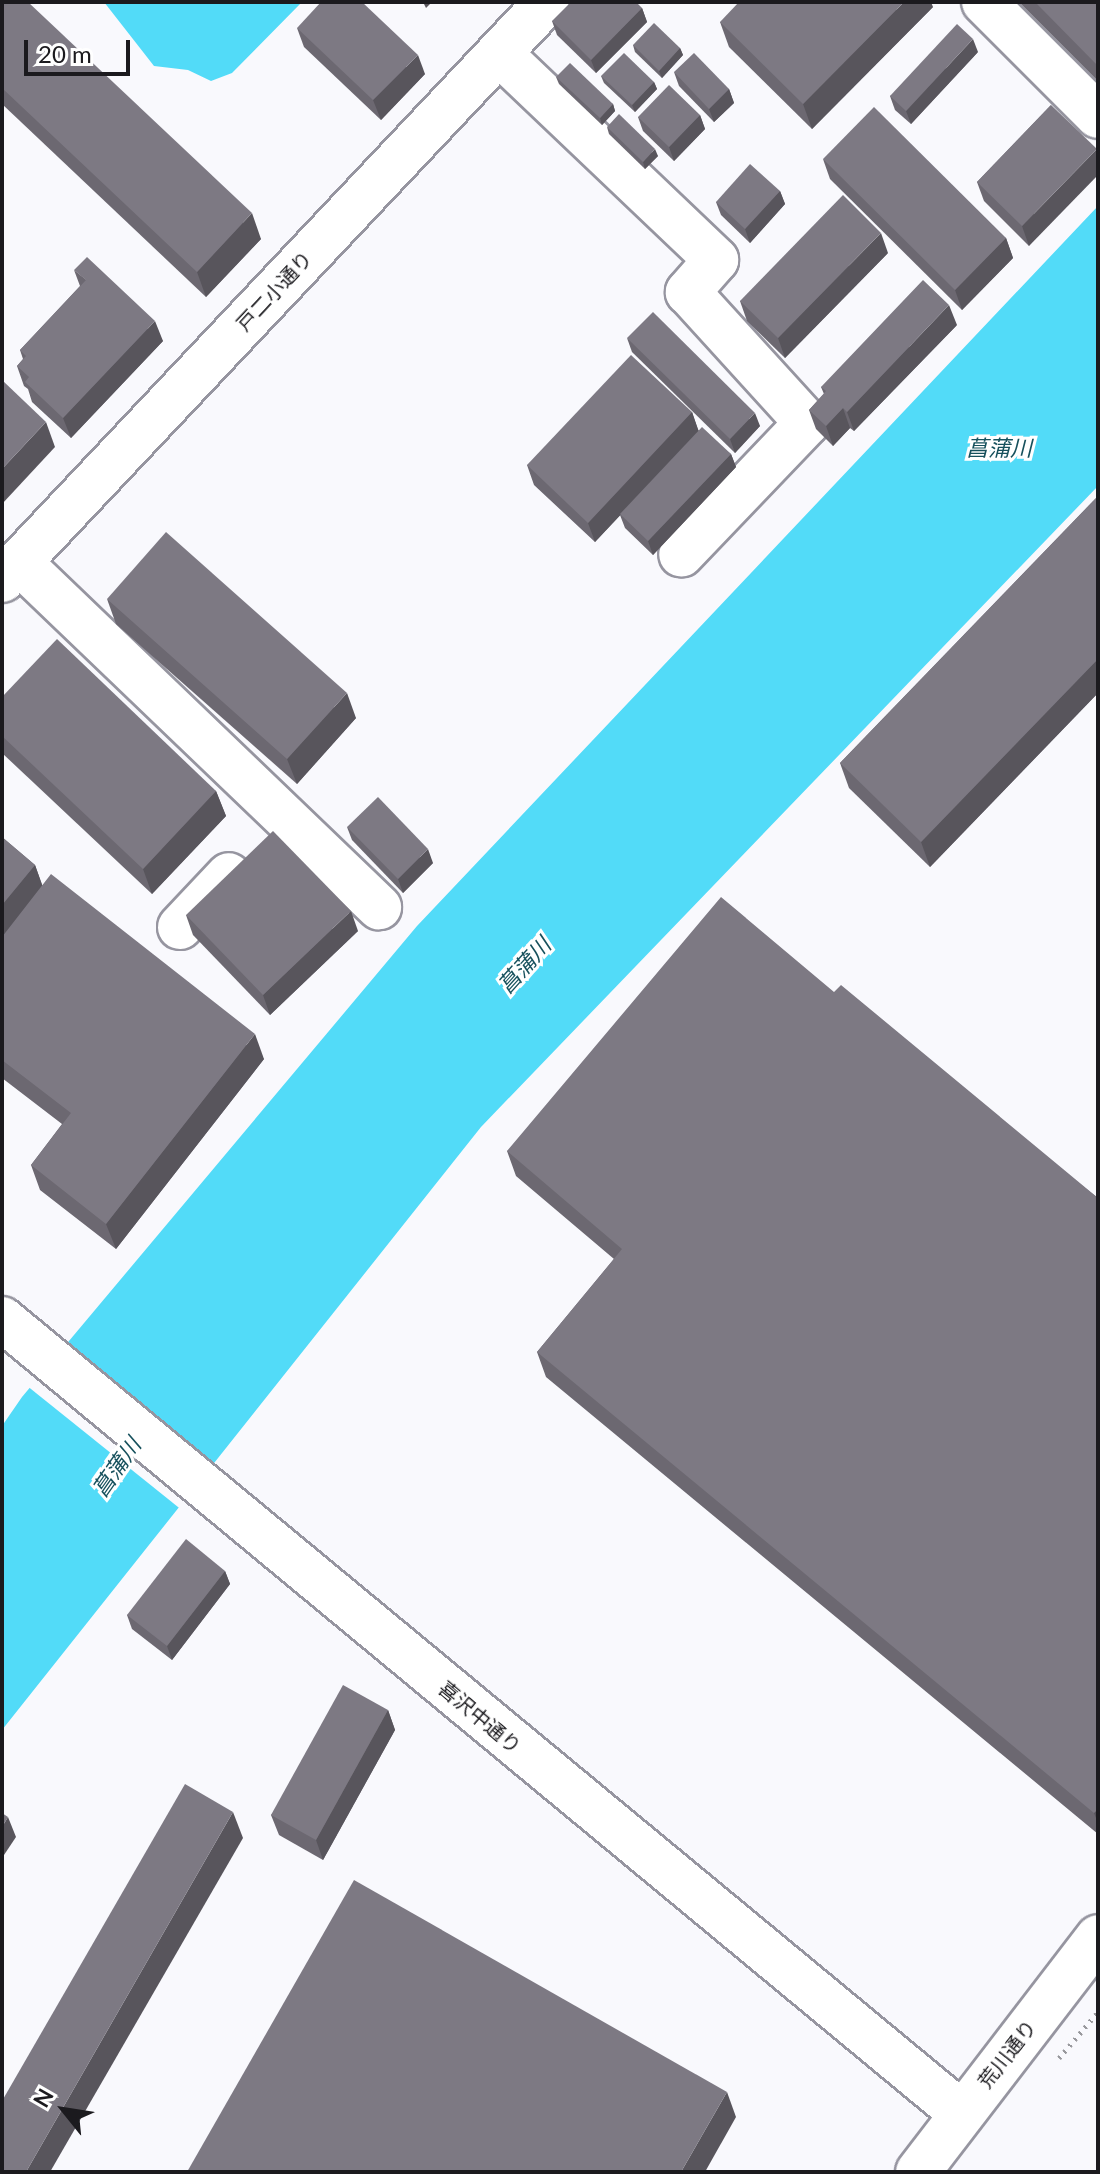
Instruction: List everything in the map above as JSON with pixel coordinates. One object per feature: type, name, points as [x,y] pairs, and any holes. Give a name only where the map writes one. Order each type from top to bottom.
[{"type":"street","name":"戸二小通り","points":[[11,571],[547,2]]},
{"type":"street","points":[[984,2],[1098,116]]},
{"type":"street","points":[[499,53],[716,260],[688,292],[807,423],[681,555]]},
{"type":"street","points":[[11,571],[379,907]]},
{"type":"street","points":[[180,927],[283,819]]},
{"type":"street","name":"喜沢中通り","points":[[18,1332],[960,2112]]},
{"type":"street","name":"荒川通り","points":[[918,2172],[960,2112],[1098,1937]]},
{"type":"water","points":[[104,2],[302,2],[232,73],[211,81],[188,70],[154,66]]},
{"type":"water","name":"菖蒲川","points":[[1098,206],[1098,486],[481,1127],[2,1730],[2,1426],[22,1397],[417,926]]},
{"type":"pier","points":[[61,1343],[213,1470],[183,1511],[26,1385]]},
{"type":"building","points":[[2,2],[28,2],[252,213],[197,272],[2,88]]},
{"type":"building","points":[[321,2],[362,2],[418,55],[373,100],[297,28]]},
{"type":"building","points":[[571,2],[636,2],[642,8],[591,60],[552,21]]},
{"type":"building","points":[[739,2],[904,2],[803,104],[720,22]]},
{"type":"building","points":[[1035,2],[1098,2],[1098,66]]},
{"type":"building","points":[[654,23],[680,48],[659,71],[633,45]]},
{"type":"building","points":[[957,24],[973,39],[906,111],[890,96]]},
{"type":"building","points":[[624,53],[654,82],[632,105],[601,76]]},
{"type":"building","points":[[694,53],[729,89],[709,109],[674,72]]},
{"type":"building","points":[[570,63],[613,104],[600,118],[556,77]]},
{"type":"building","points":[[669,85],[700,115],[669,147],[638,117]]},
{"type":"building","points":[[1051,105],[1097,149],[1022,226],[977,182]]},
{"type":"building","points":[[874,107],[1006,238],[955,290],[823,159]]},
{"type":"building","points":[[619,114],[655,149],[643,162],[607,127]]},
{"type":"building","points":[[750,164],[780,191],[745,229],[716,202]]},
{"type":"building","points":[[843,195],[881,233],[778,338],[740,301]]},
{"type":"building","points":[[87,257],[155,321],[63,418],[25,382],[29,377],[17,366],[26,356],[20,350],[86,280],[74,270]]},
{"type":"building","points":[[923,280],[949,305],[847,412],[843,408],[826,426],[809,410],[826,391],[821,387]]},
{"type":"building","points":[[653,312],[755,413],[730,439],[627,338]]},
{"type":"building","points":[[631,355],[692,412],[588,523],[527,465]]},
{"type":"building","points":[[2,380],[46,422],[2,469]]},
{"type":"building","points":[[702,427],[731,454],[648,541],[620,514]]},
{"type":"building","points":[[1098,496],[1098,659],[921,842],[840,763]]},
{"type":"building","points":[[166,532],[347,693],[287,759],[107,599]]},
{"type":"building","points":[[57,639],[216,791],[143,869],[2,736],[2,697]]},
{"type":"building","points":[[378,797],[428,849],[398,879],[347,827]]},
{"type":"building","points":[[273,831],[351,911],[263,995],[186,915]]},
{"type":"building","points":[[2,837],[35,865],[2,905]]},
{"type":"building","points":[[51,874],[255,1034],[106,1224],[31,1165],[71,1113],[2,1060],[2,937]]},
{"type":"building","points":[[721,897],[834,992],[841,985],[1098,1198],[1098,1809],[1094,1813],[537,1352],[622,1249],[507,1151]]},
{"type":"building","points":[[186,1539],[225,1571],[167,1646],[127,1615]]},
{"type":"building","points":[[343,1685],[388,1710],[316,1840],[271,1815]]},
{"type":"building","points":[[185,1784],[233,1812],[26,2172],[2,2172],[2,2101]]},
{"type":"building","points":[[2,1813],[8,1817],[2,1827]]},
{"type":"building","points":[[354,1880],[727,2092],[681,2172],[187,2172]]}]
